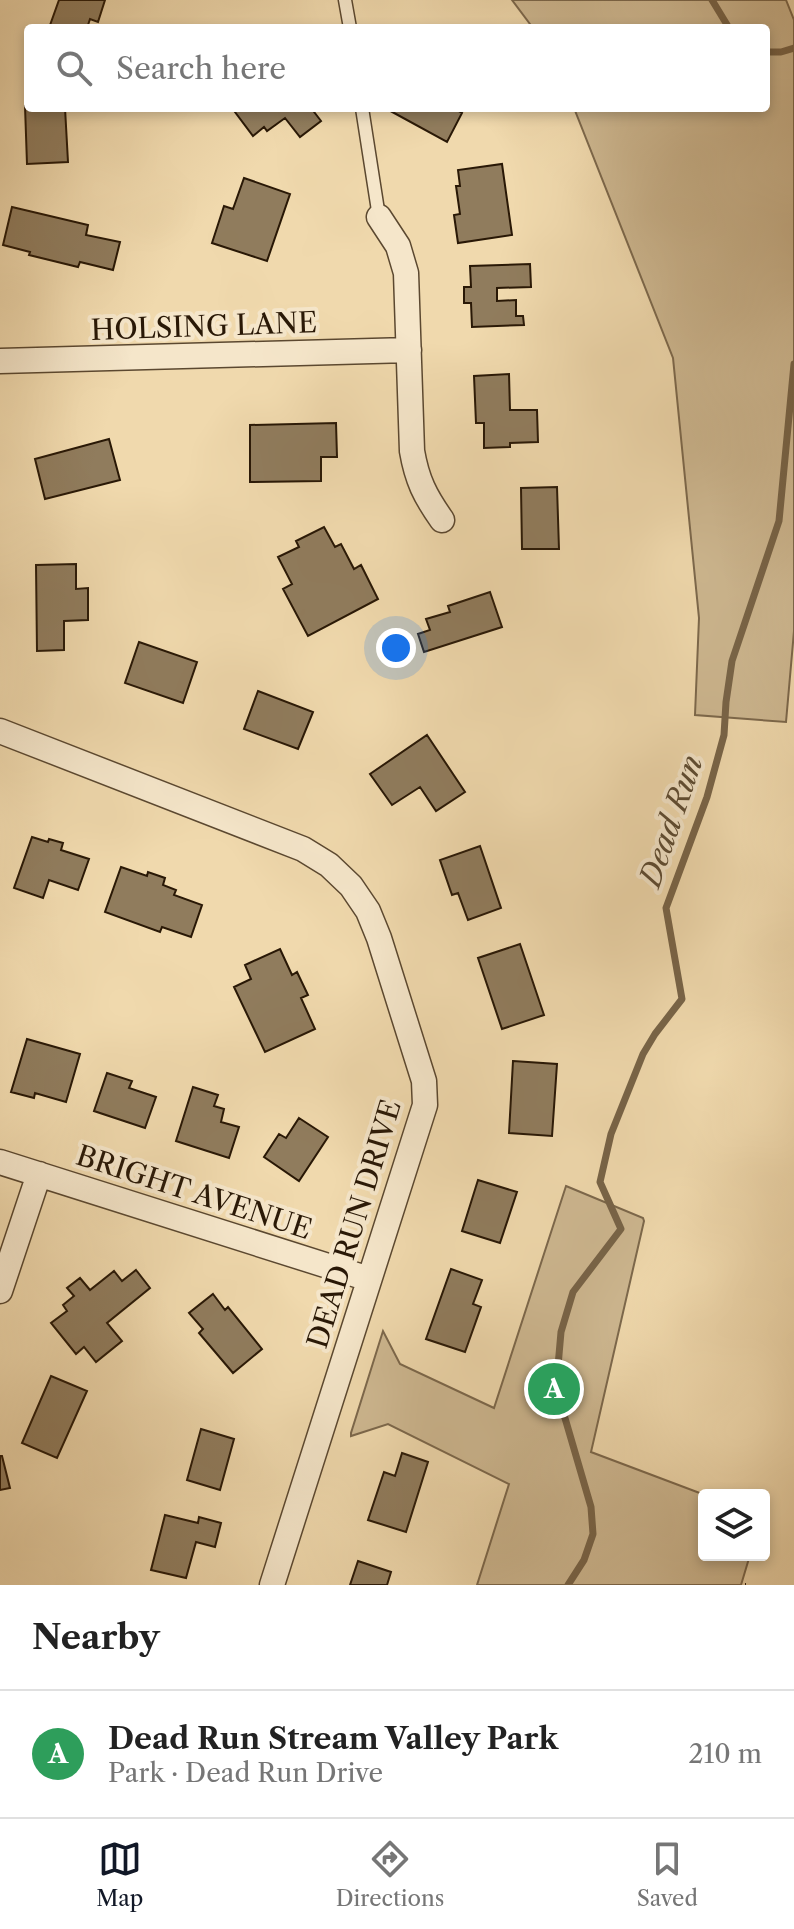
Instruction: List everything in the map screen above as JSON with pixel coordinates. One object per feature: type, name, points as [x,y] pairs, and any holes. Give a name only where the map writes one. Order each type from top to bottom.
[{"type":"street","points":[[379,217],[398,246],[406,273],[412,451],[416,473],[426,498],[442,520]]},
{"type":"street","name":"HOLSING LANE","points":[[0,361],[409,350]]},
{"type":"street","name":"DEAD RUN DRIVE","points":[[0,731],[303,849],[329,865],[351,886],[368,911],[379,938],[424,1081],[425,1105],[272,1585]]},
{"type":"street","name":"BRIGHT AVENUE","points":[[0,1162],[369,1279]]},
{"type":"street","points":[[0,1291],[39,1174]]},
{"type":"lane","points":[[345,0],[349,24]]},
{"type":"lane","points":[[363,112],[379,217]]},
{"type":"shaded area","points":[[512,0],[786,0],[794,20],[794,631],[786,722],[695,715],[699,618],[673,358],[576,112],[770,112],[770,24],[530,24]]},
{"type":"shaded area","points":[[566,1186],[643,1218],[591,1452],[698,1492],[698,1561],[748,1561],[741,1585],[477,1585],[509,1484],[388,1424],[351,1436],[351,1433],[383,1331],[400,1364],[494,1408]]},
{"type":"building","points":[[59,0],[105,0],[98,22],[90,19],[88,24],[50,24]]},
{"type":"building","points":[[25,112],[65,112],[68,162],[27,164]]},
{"type":"building","points":[[235,112],[314,112],[321,121],[300,137],[285,118],[267,131],[264,127],[253,136]]},
{"type":"building","points":[[392,112],[460,112],[447,142]]},
{"type":"building","points":[[502,164],[512,235],[458,243],[454,215],[460,214],[456,186],[460,186],[458,170]]},
{"type":"building","points":[[244,178],[290,194],[267,261],[212,243],[224,206],[233,209]]},
{"type":"building","points":[[12,207],[88,225],[86,235],[120,242],[113,270],[80,262],[78,267],[3,245]]},
{"type":"building","points":[[530,264],[531,287],[497,288],[497,301],[516,300],[516,316],[523,316],[524,325],[472,327],[471,303],[464,303],[464,287],[471,287],[470,266]]},
{"type":"building","points":[[509,374],[510,410],[537,410],[538,442],[484,448],[484,423],[476,423],[474,376]]},
{"type":"building","points":[[336,423],[337,457],[321,457],[321,481],[250,482],[250,425]]},
{"type":"building","points":[[109,439],[120,480],[45,499],[35,459]]},
{"type":"building","points":[[557,487],[559,549],[522,549],[521,488]]},
{"type":"building","points":[[324,527],[335,547],[341,544],[354,569],[361,565],[378,599],[308,636],[283,589],[292,584],[278,557],[299,547],[296,541]]},
{"type":"building","points":[[76,564],[76,589],[88,588],[88,620],[64,621],[64,650],[37,651],[36,565]]},
{"type":"building","points":[[490,592],[502,627],[424,652],[418,634],[430,630],[426,619],[450,612],[448,606]]},
{"type":"building","points":[[139,642],[197,662],[183,703],[125,683]]},
{"type":"building","points":[[258,691],[313,712],[298,749],[244,729]]},
{"type":"building","points":[[427,735],[465,792],[436,811],[420,787],[392,805],[370,774]]},
{"type":"building","points":[[32,837],[63,843],[61,850],[89,859],[78,890],[49,880],[43,898],[14,888]]},
{"type":"building","points":[[480,846],[501,908],[468,920],[458,893],[452,895],[440,860]]},
{"type":"building","points":[[121,867],[147,876],[148,872],[165,878],[163,885],[176,890],[174,895],[202,905],[191,937],[162,927],[160,932],[105,912]]},
{"type":"building","points":[[520,944],[544,1015],[502,1029],[478,958]]},
{"type":"building","points":[[280,949],[292,975],[297,972],[308,995],[301,998],[315,1029],[265,1052],[234,987],[251,979],[245,965]]},
{"type":"building","points":[[27,1039],[80,1054],[66,1102],[35,1093],[34,1098],[11,1092]]},
{"type":"building","points":[[513,1061],[557,1064],[552,1136],[509,1133]]},
{"type":"building","points":[[107,1073],[132,1081],[129,1088],[156,1097],[145,1128],[94,1111]]},
{"type":"building","points":[[193,1087],[218,1095],[214,1106],[224,1109],[221,1122],[239,1127],[229,1158],[176,1141]]},
{"type":"building","points":[[299,1118],[328,1137],[299,1181],[264,1157],[279,1134],[286,1138]]},
{"type":"building","points":[[478,1180],[517,1192],[500,1243],[462,1231]]},
{"type":"building","points":[[451,1269],[482,1280],[473,1304],[481,1307],[465,1352],[426,1339]]},
{"type":"building","points":[[136,1270],[150,1288],[107,1323],[122,1341],[96,1362],[84,1347],[76,1354],[51,1323],[67,1311],[63,1305],[74,1296],[67,1288],[80,1278],[90,1290],[114,1271],[122,1281]]},
{"type":"building","points":[[213,1294],[225,1310],[228,1307],[262,1349],[233,1373],[199,1333],[203,1329],[189,1313]]},
{"type":"building","points":[[51,1376],[87,1391],[57,1458],[22,1443]]},
{"type":"building","points":[[201,1429],[234,1439],[220,1490],[187,1480]]},
{"type":"building","points":[[402,1453],[428,1462],[406,1532],[368,1520],[384,1472],[395,1476]]},
{"type":"building","points":[[0,1456],[10,1488],[0,1490]]},
{"type":"building","points":[[165,1515],[198,1523],[199,1517],[221,1523],[215,1547],[196,1542],[186,1578],[151,1570]]},
{"type":"building","points":[[358,1561],[391,1572],[387,1585],[350,1585]]},
{"type":"waterway","name":"Dead Run","points":[[712,0],[727,24]]},
{"type":"waterway","name":"Dead Run","points":[[770,52],[794,48]]},
{"type":"waterway","name":"Dead Run","points":[[568,1585],[584,1560],[593,1534],[591,1507],[560,1401],[558,1366],[561,1332],[573,1292],[621,1229],[600,1182],[611,1134],[643,1054],[682,999],[666,908],[707,797],[724,735],[732,661],[779,521],[794,364]]},
{"type":"place","name":"Dead Run Stream Valley Park","points":[[554,1389]]}]
